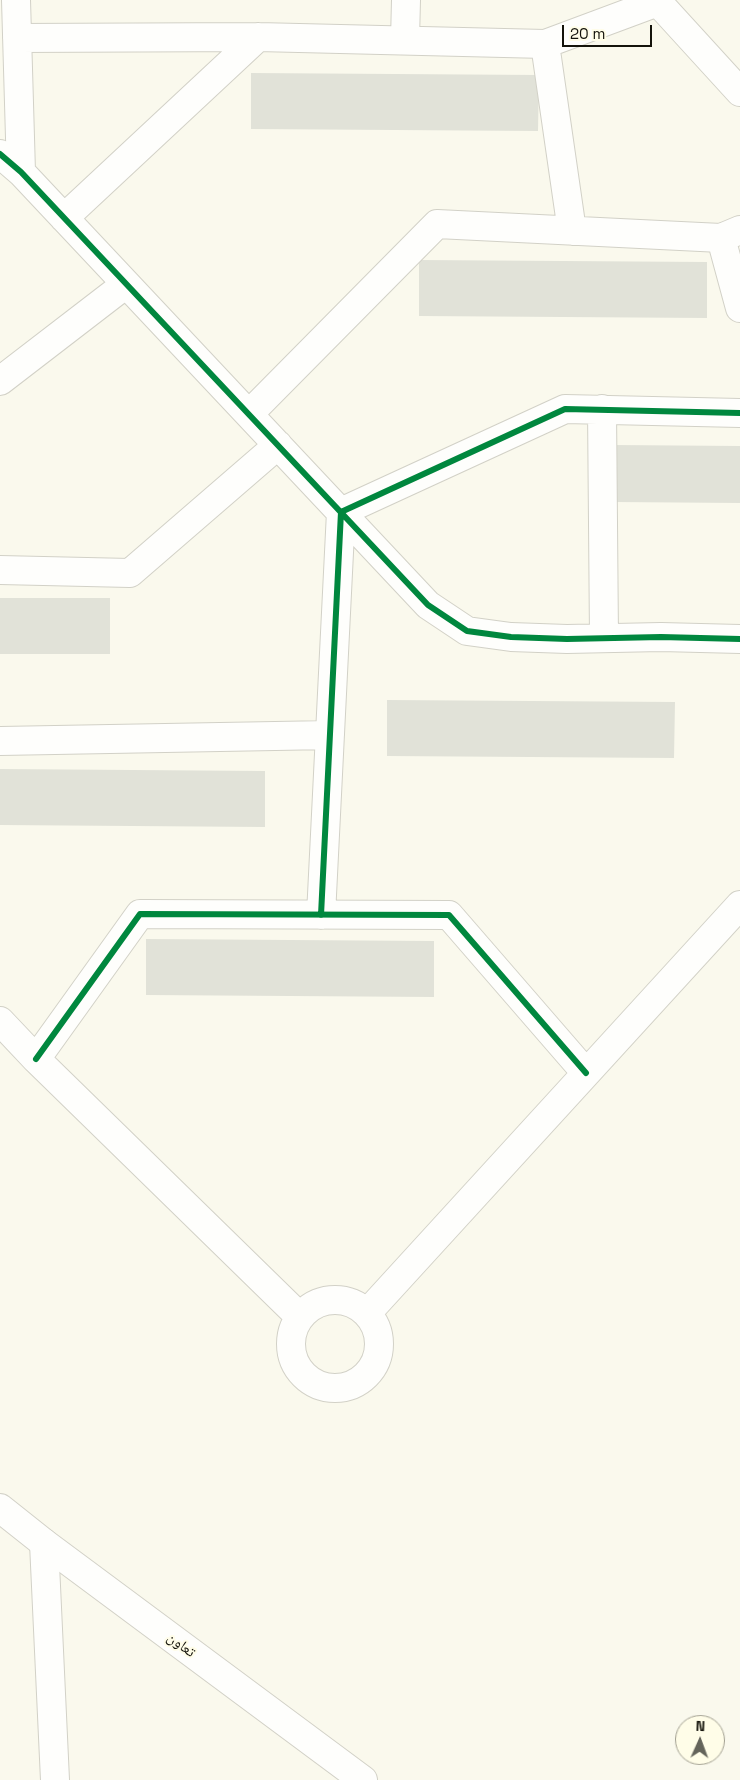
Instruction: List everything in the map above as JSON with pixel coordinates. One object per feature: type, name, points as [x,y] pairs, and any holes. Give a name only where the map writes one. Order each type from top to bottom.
[{"type":"street","points":[[16,0],[21,172]]},
{"type":"street","points":[[406,0],[406,40]]},
{"type":"street","points":[[18,38],[258,37],[545,44],[657,1],[740,92]]},
{"type":"street","points":[[64,218],[258,37]]},
{"type":"street","points":[[545,44],[572,231]]},
{"type":"street","points":[[0,154],[21,172],[428,605],[467,631],[511,637],[567,639],[661,637],[740,640]]},
{"type":"street","points":[[249,414],[437,224],[572,231],[730,234],[740,308]]},
{"type":"street","points":[[0,381],[126,284]]},
{"type":"street","points":[[341,512],[565,408],[740,413]]},
{"type":"street","points":[[602,409],[604,638]]},
{"type":"street","points":[[0,570],[130,573],[278,446]]},
{"type":"street","points":[[321,915],[341,512]]},
{"type":"street","points":[[0,741],[330,734]]},
{"type":"street","points":[[368,1312],[740,905]]},
{"type":"street","points":[[36,1060],[140,914],[449,915],[586,1073]]},
{"type":"street","points":[[0,1021],[36,1060],[300,1317]]},
{"type":"street","points":[[339,1299],[368,1312],[380,1332],[379,1353],[372,1370],[357,1381],[341,1388],[323,1388],[306,1379],[294,1362],[292,1336],[300,1317],[320,1303],[339,1299]]},
{"type":"street","name":"تعاون","points":[[0,1508],[44,1543],[363,1780]]},
{"type":"street","points":[[44,1543],[55,1780]]},
{"type":"building","points":[[251,73],[539,75],[538,131],[251,129]]},
{"type":"building","points":[[419,260],[707,262],[707,318],[419,316]]},
{"type":"building","points":[[614,445],[740,446],[740,503],[614,502]]},
{"type":"building","points":[[0,598],[110,598],[110,654],[0,654]]},
{"type":"building","points":[[387,700],[675,702],[674,758],[387,756]]},
{"type":"building","points":[[0,769],[265,771],[265,827],[0,825]]},
{"type":"building","points":[[146,939],[434,941],[434,997],[146,995]]},
{"type":"cycle path","points":[[0,154],[21,172],[428,605],[467,631],[511,637],[567,639],[661,637],[740,639]]},
{"type":"cycle path","points":[[321,915],[341,512],[565,409],[740,413]]},
{"type":"cycle path","points":[[36,1059],[140,914],[449,915],[586,1073]]}]
